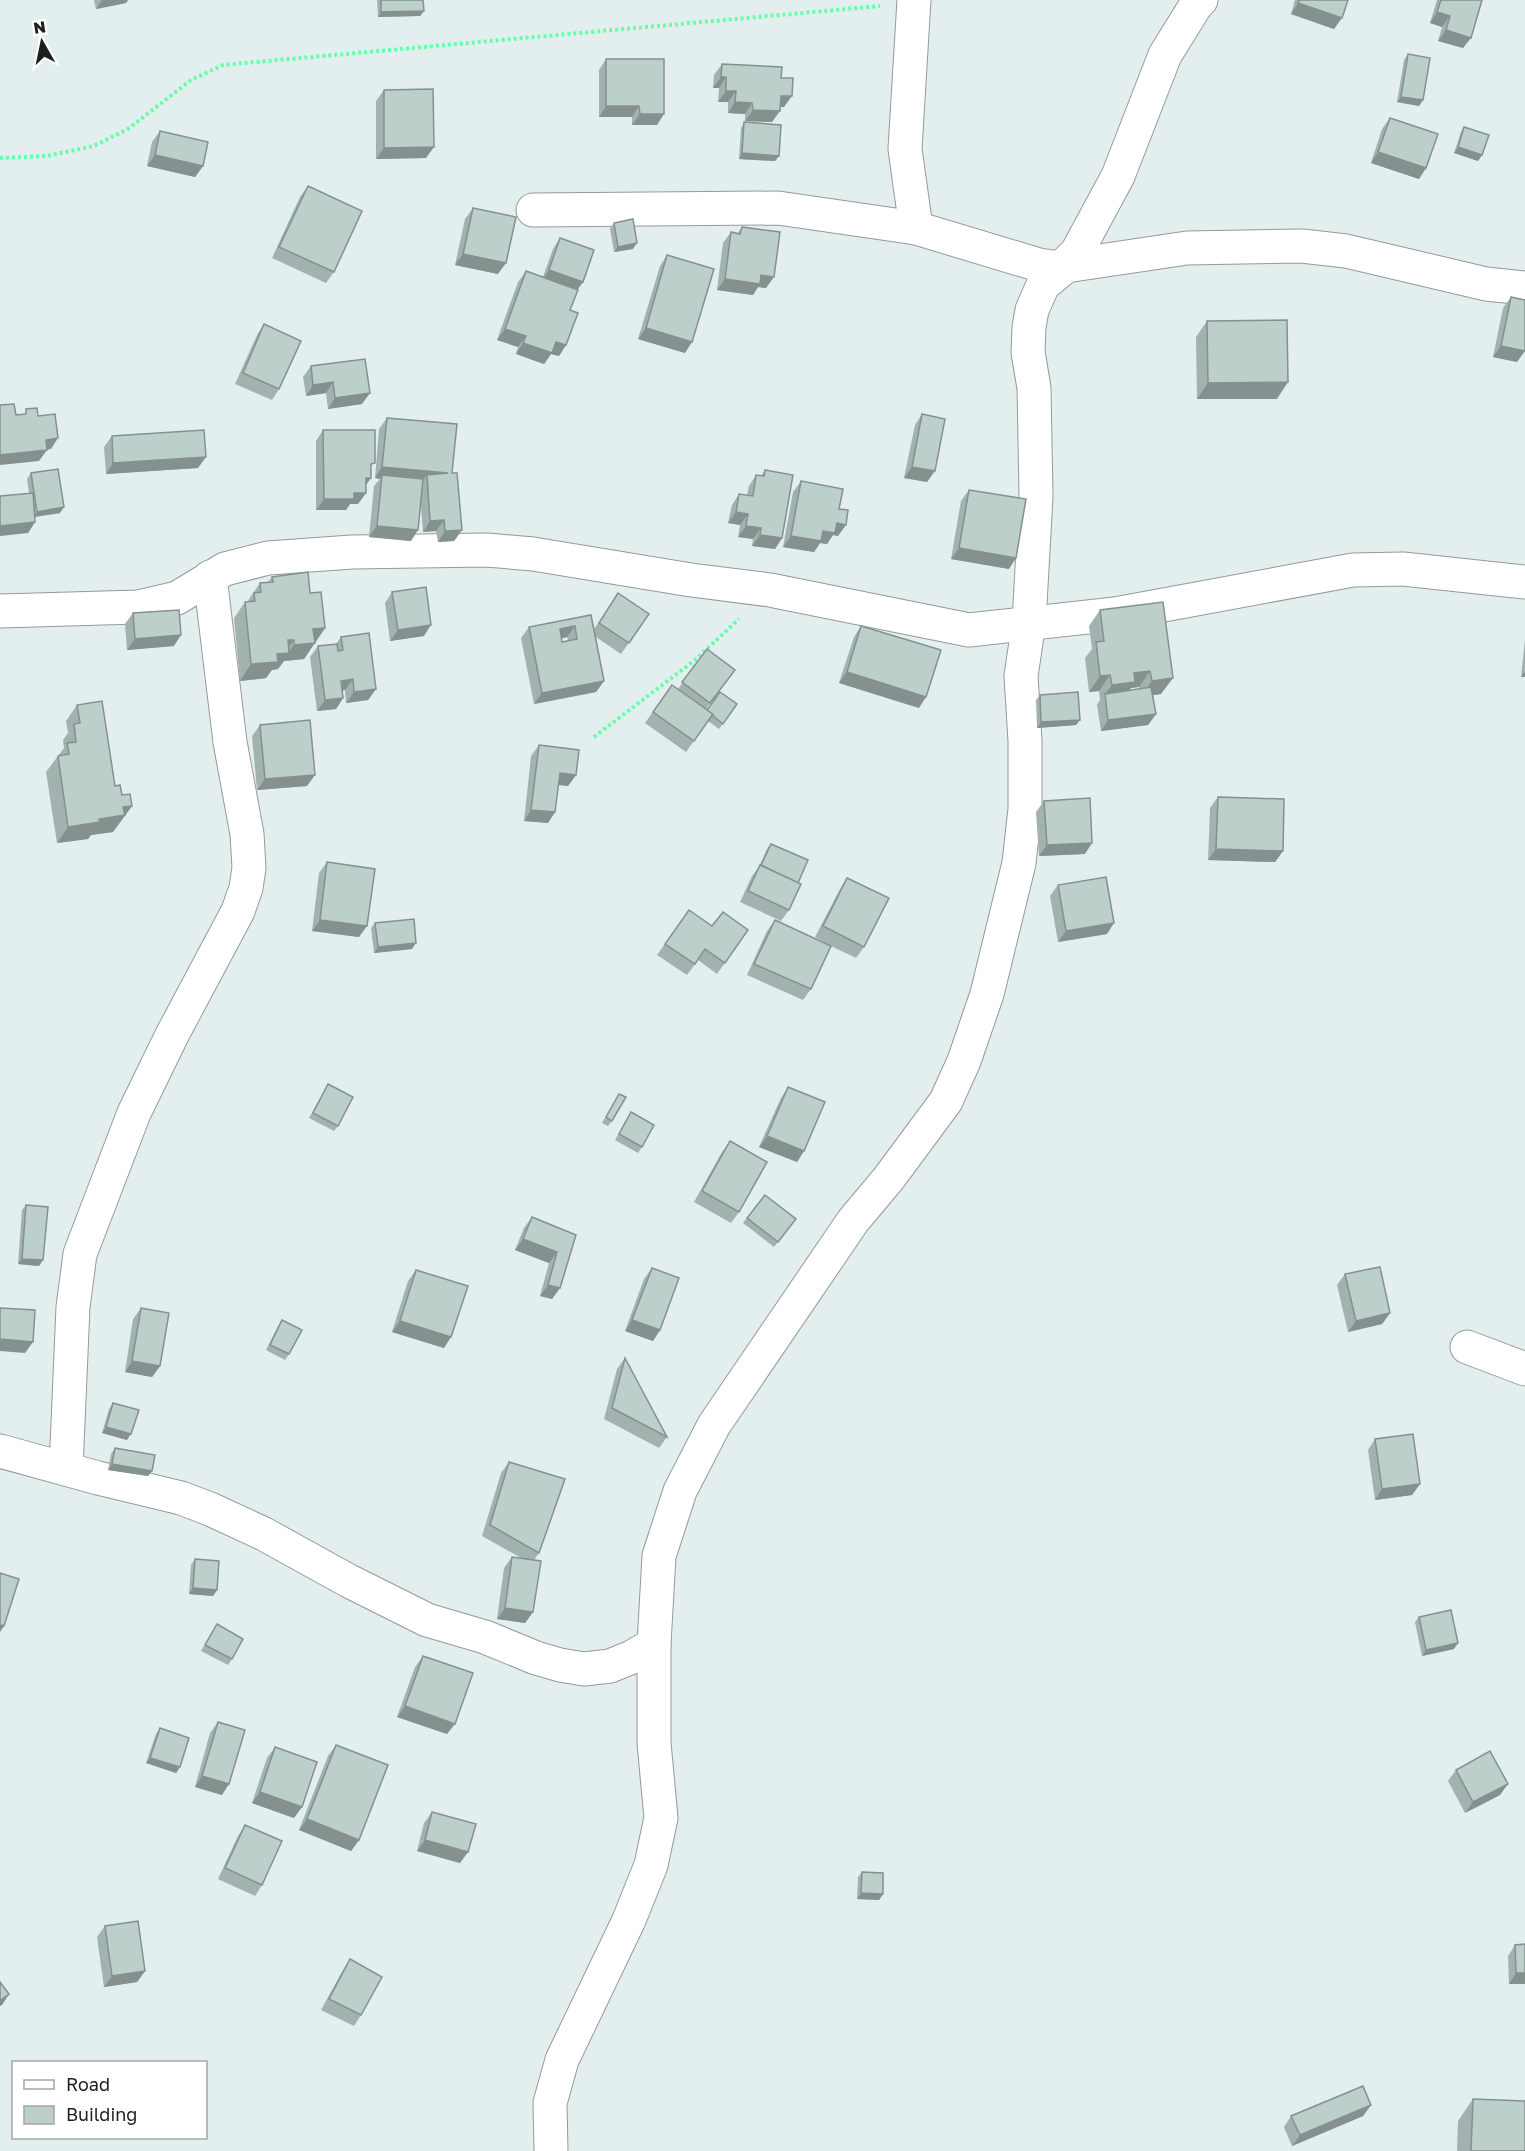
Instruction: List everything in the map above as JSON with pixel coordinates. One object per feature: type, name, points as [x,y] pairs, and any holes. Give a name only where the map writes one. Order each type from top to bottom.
[{"type":"street","points":[[551,2151],[550,2103],[562,2060],[600,1983],[651,1865],[661,1818],[654,1743],[654,1644],[659,1556],[680,1491],[714,1425],[853,1221],[889,1178],[945,1101],[964,1061],[987,994],[1019,863],[1025,809],[1025,741],[1021,676],[1029,622],[1036,497],[1034,388],[1028,352],[1029,327],[1037,295],[1043,285],[1077,252],[1118,176],[1165,55],[1196,4],[1201,0]]},
{"type":"street","points":[[914,1],[905,149],[916,228]]},
{"type":"street","points":[[533,210],[778,208],[916,228],[1039,265],[1061,268],[1073,264],[1187,248],[1302,246],[1346,251],[1486,285],[1525,288]]},
{"type":"street","points":[[0,611],[138,607],[185,594],[225,569],[268,558],[352,552],[487,550],[533,554],[691,580],[770,590],[969,630],[1115,614],[1353,570],[1403,569],[1525,582]]},
{"type":"street","points":[[66,1469],[73,1307],[80,1254],[134,1113],[238,912],[246,888],[249,868],[247,834],[230,742],[210,577]]},
{"type":"street","points":[[1467,1347],[1525,1369]]},
{"type":"street","points":[[0,1451],[180,1498],[210,1509],[264,1534],[427,1620],[485,1637],[536,1658],[584,1669],[610,1666],[632,1658],[654,1644]]},
{"type":"path","points":[[0,158],[47,156],[94,146],[128,129],[192,80],[224,65],[914,1]]},
{"type":"path","points":[[594,737],[695,660],[770,590]]},
{"type":"building","points":[[381,0],[423,0],[424,11],[381,12]]},
{"type":"building","points":[[1299,0],[1348,0],[1342,18],[1298,3]]},
{"type":"building","points":[[1441,0],[1482,0],[1471,38],[1446,30],[1450,16],[1437,12]]},
{"type":"building","points":[[1408,54],[1430,58],[1423,100],[1401,97]]},
{"type":"building","points":[[606,59],[664,59],[664,114],[640,114],[639,106],[606,106]]},
{"type":"building","points":[[722,64],[782,67],[781,78],[793,78],[792,96],[781,96],[780,111],[753,110],[752,103],[735,102],[736,91],[726,91],[726,77],[721,77]]},
{"type":"building","points":[[433,89],[434,147],[384,148],[384,90]]},
{"type":"building","points":[[1390,118],[1438,134],[1426,168],[1378,152]]},
{"type":"building","points":[[744,122],[781,125],[779,156],[742,153]]},
{"type":"building","points":[[1464,127],[1489,135],[1482,155],[1458,147]]},
{"type":"building","points":[[160,131],[208,142],[203,166],[155,155]]},
{"type":"building","points":[[308,186],[362,211],[334,272],[279,247]]},
{"type":"building","points":[[473,208],[516,217],[506,263],[463,254]]},
{"type":"building","points":[[633,219],[637,243],[618,247],[614,223]]},
{"type":"building","points":[[742,227],[780,232],[774,277],[761,275],[760,284],[725,279],[731,232],[740,234]]},
{"type":"building","points":[[560,238],[594,250],[583,282],[549,270]]},
{"type":"building","points":[[667,255],[714,269],[692,342],[646,328]]},
{"type":"building","points":[[526,271],[578,290],[570,310],[578,313],[566,345],[556,342],[552,353],[523,343],[526,336],[505,329]]},
{"type":"building","points":[[1511,297],[1525,300],[1525,351],[1501,346]]},
{"type":"building","points":[[1287,320],[1288,382],[1208,383],[1207,321]]},
{"type":"building","points":[[264,324],[301,341],[279,389],[243,373]]},
{"type":"building","points":[[365,359],[370,393],[335,398],[333,382],[313,385],[311,366]]},
{"type":"building","points":[[14,404],[16,415],[26,414],[26,409],[37,408],[38,416],[55,414],[58,438],[46,440],[47,450],[0,455],[0,405]]},
{"type":"building","points":[[922,414],[945,419],[935,471],[912,467]]},
{"type":"building","points":[[387,418],[457,424],[452,473],[457,473],[462,530],[445,531],[444,520],[430,521],[427,475],[448,473],[382,467]]},
{"type":"building","points":[[204,430],[206,457],[113,463],[112,436]]},
{"type":"building","points":[[323,430],[375,430],[375,463],[371,464],[371,478],[366,478],[366,493],[354,493],[354,499],[324,499]]},
{"type":"building","points":[[58,469],[64,507],[37,512],[31,473]]},
{"type":"building","points":[[765,470],[793,475],[782,538],[760,535],[761,528],[746,526],[748,514],[736,512],[739,494],[753,496],[756,475],[764,476]]},
{"type":"building","points":[[382,475],[423,479],[418,530],[377,526]]},
{"type":"building","points":[[801,481],[843,489],[839,509],[848,510],[846,525],[837,523],[835,533],[823,531],[821,541],[791,536]]},
{"type":"building","points":[[969,490],[1026,499],[1016,558],[959,548]]},
{"type":"building","points":[[33,493],[35,522],[0,526],[0,496]]},
{"type":"building","points":[[308,572],[310,593],[321,592],[325,628],[313,629],[315,643],[294,645],[294,640],[288,640],[289,653],[277,654],[278,662],[251,664],[245,602],[255,601],[254,593],[261,592],[260,583],[273,582],[272,577]]},
{"type":"building","points":[[426,587],[431,625],[398,630],[392,592]]},
{"type":"building","points":[[618,593],[649,614],[629,643],[599,623]]},
{"type":"building","points":[[1163,602],[1173,678],[1152,681],[1150,671],[1134,673],[1135,682],[1112,685],[1110,675],[1100,676],[1096,642],[1104,641],[1100,610]]},
{"type":"building","points":[[179,610],[181,635],[135,639],[133,613]]},
{"type":"building","points":[[591,615],[604,681],[542,693],[529,627]],"holes":[[[575,626],[577,639],[562,642],[560,629]]]},
{"type":"building","points":[[861,626],[941,650],[926,697],[847,672]]},
{"type":"building","points":[[369,633],[376,689],[354,692],[353,679],[341,681],[343,698],[325,700],[318,646],[337,644],[338,651],[343,650],[341,637]]},
{"type":"building","points":[[707,649],[735,670],[710,703],[682,682]]},
{"type":"building","points":[[672,685],[713,714],[694,741],[653,712]]},
{"type":"building","points":[[1151,687],[1156,714],[1108,720],[1105,694]]},
{"type":"building","points":[[720,692],[737,704],[723,724],[707,710]]},
{"type":"building","points":[[1078,692],[1080,720],[1041,722],[1040,695]]},
{"type":"building","points":[[102,701],[115,786],[120,785],[122,795],[130,794],[132,806],[123,807],[125,815],[68,827],[58,756],[69,754],[67,743],[76,742],[74,724],[80,723],[77,705]]},
{"type":"building","points":[[310,720],[315,775],[265,779],[260,725]]},
{"type":"building","points":[[539,745],[579,750],[576,775],[560,773],[555,812],[531,810]]},
{"type":"building","points":[[1218,797],[1284,799],[1283,851],[1216,849]]},
{"type":"building","points":[[1090,798],[1092,843],[1047,845],[1044,801]]},
{"type":"building","points":[[771,844],[808,860],[798,883],[761,865]]},
{"type":"building","points":[[327,862],[375,869],[367,926],[320,920]]},
{"type":"building","points":[[760,865],[801,884],[789,910],[748,891]]},
{"type":"building","points":[[1106,877],[1114,923],[1066,931],[1058,885]]},
{"type":"building","points":[[847,878],[889,898],[864,947],[823,926]]},
{"type":"building","points":[[689,910],[712,926],[723,912],[748,930],[725,963],[705,949],[695,964],[665,944]]},
{"type":"building","points":[[414,919],[416,943],[378,947],[375,923]]},
{"type":"building","points":[[775,920],[831,946],[811,989],[754,964]]},
{"type":"building","points":[[328,1084],[353,1097],[338,1126],[313,1113]]},
{"type":"building","points":[[788,1087],[825,1102],[804,1151],[767,1136]]},
{"type":"building","points":[[619,1094],[626,1097],[612,1121],[606,1117]]},
{"type":"building","points":[[631,1112],[654,1125],[642,1147],[619,1134]]},
{"type":"building","points":[[730,1141],[767,1162],[739,1212],[702,1191]]},
{"type":"building","points":[[765,1195],[796,1219],[778,1242],[747,1218]]},
{"type":"building","points":[[26,1205],[48,1207],[43,1260],[22,1259]]},
{"type":"building","points":[[532,1217],[576,1235],[560,1288],[548,1285],[557,1252],[523,1239]]},
{"type":"building","points":[[1380,1267],[1390,1313],[1356,1321],[1345,1274]]},
{"type":"building","points":[[652,1268],[679,1278],[660,1330],[632,1320]]},
{"type":"building","points":[[416,1270],[468,1286],[451,1337],[400,1321]]},
{"type":"building","points":[[0,1308],[35,1310],[33,1342],[0,1339]]},
{"type":"building","points":[[141,1308],[169,1313],[160,1366],[132,1361]]},
{"type":"building","points":[[282,1320],[302,1330],[289,1354],[270,1345]]},
{"type":"building","points":[[625,1358],[667,1437],[612,1408]]},
{"type":"building","points":[[113,1403],[139,1410],[131,1434],[106,1427]]},
{"type":"building","points":[[1413,1434],[1420,1484],[1382,1489],[1375,1439]]},
{"type":"building","points":[[115,1448],[155,1455],[152,1471],[112,1464]]},
{"type":"building","points":[[509,1462],[565,1479],[539,1553],[490,1525]]},
{"type":"building","points":[[512,1557],[541,1561],[533,1612],[505,1608]]},
{"type":"building","points":[[195,1559],[219,1561],[217,1590],[193,1588]]},
{"type":"building","points":[[0,1573],[19,1579],[4,1626],[0,1625]]},
{"type":"building","points":[[1451,1610],[1458,1643],[1426,1650],[1419,1617]]},
{"type":"building","points":[[217,1624],[243,1639],[232,1659],[205,1645]]},
{"type":"building","points":[[423,1656],[473,1673],[455,1724],[405,1706]]},
{"type":"building","points":[[218,1722],[245,1730],[229,1784],[202,1776]]},
{"type":"building","points":[[160,1728],[189,1738],[180,1767],[150,1758]]},
{"type":"building","points":[[336,1745],[388,1765],[359,1840],[307,1819]]},
{"type":"building","points":[[275,1747],[317,1762],[302,1807],[260,1792]]},
{"type":"building","points":[[1490,1751],[1508,1784],[1473,1802],[1456,1770]]},
{"type":"building","points":[[432,1812],[476,1824],[468,1852],[425,1840]]},
{"type":"building","points":[[245,1825],[282,1841],[262,1885],[225,1868]]},
{"type":"building","points":[[862,1872],[883,1873],[883,1894],[861,1893]]},
{"type":"building","points":[[138,1921],[145,1971],[112,1976],[105,1926]]},
{"type":"building","points":[[1525,1944],[1525,1973],[1516,1973],[1515,1945]]},
{"type":"building","points":[[350,1959],[382,1977],[361,2015],[329,1999]]},
{"type":"building","points":[[0,1982],[9,1994],[0,2001]]},
{"type":"building","points":[[1363,2086],[1371,2105],[1300,2135],[1291,2116]]},
{"type":"building","points":[[1473,2099],[1525,2101],[1525,2151],[1471,2151]]}]
